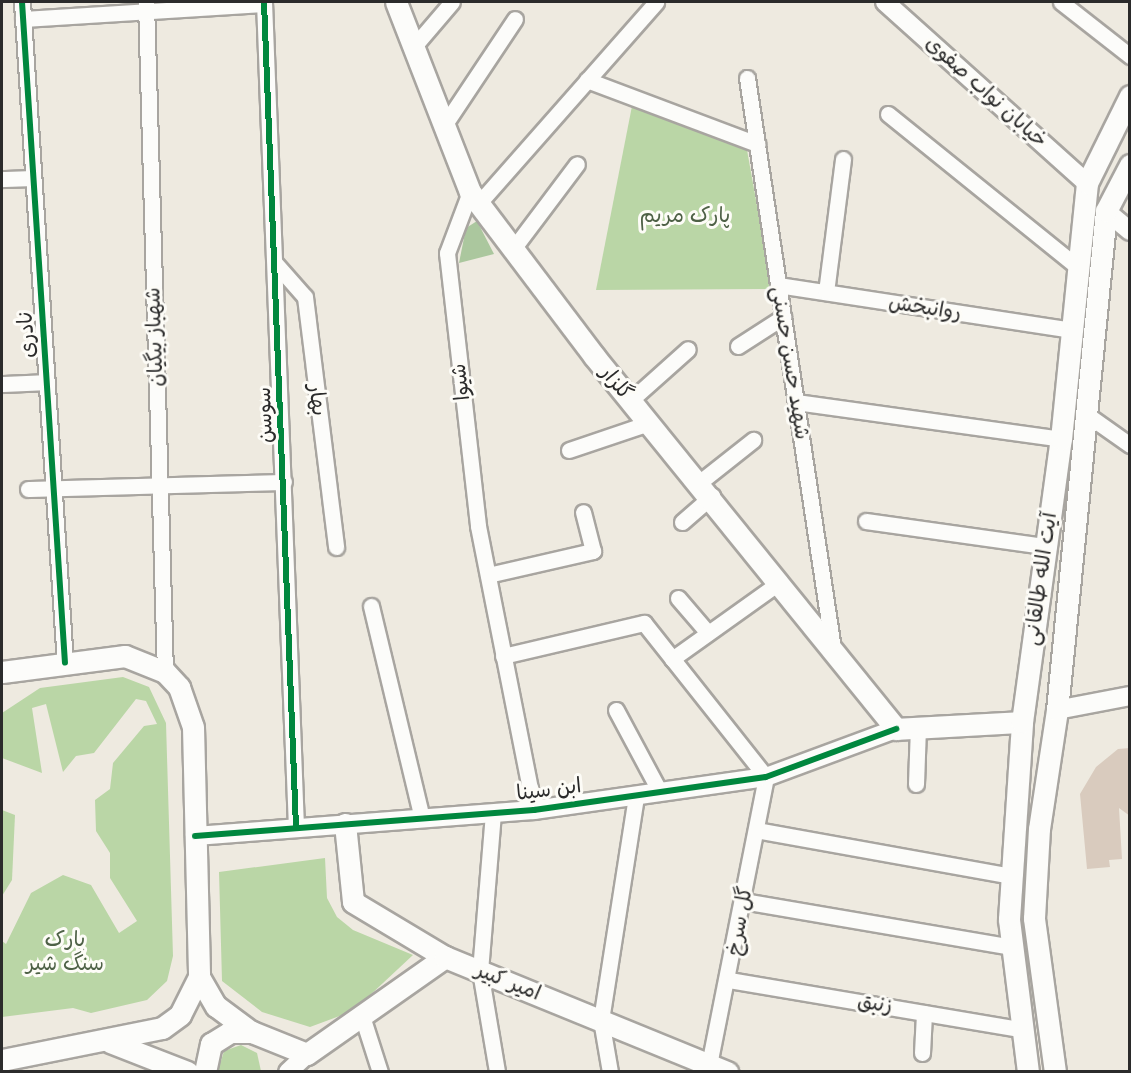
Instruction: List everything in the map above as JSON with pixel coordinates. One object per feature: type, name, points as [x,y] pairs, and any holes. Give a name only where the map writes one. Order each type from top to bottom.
[{"type":"main road","name":"گلزار","points":[[396,2],[416,44],[474,198],[649,423],[706,489],[897,729]]},
{"type":"main road","name":"آیت الله طالقانی","points":[[1028,1071],[1020,1029],[1012,947],[1011,876],[1022,722],[1061,440],[1087,183],[1130,96]]},
{"type":"main road","name":"آیت الله طالقانی","points":[[1055,1071],[1034,918],[1039,829],[1057,710],[1106,211],[1130,165]]},
{"type":"main road","points":[[1055,476],[1080,479]]},
{"type":"main road","points":[[2,672],[125,657],[165,672],[189,706],[199,977],[186,1006],[162,1028],[2,1060]]},
{"type":"main road","name":"ابن سینا","points":[[897,729],[1022,722]]},
{"type":"main road","name":"امیر کبیر","points":[[345,824],[353,902],[445,957],[718,1068]]},
{"type":"main road","points":[[199,977],[216,1006],[252,1032],[307,1054],[445,957]]},
{"type":"main road","points":[[205,1071],[206,1053],[219,1036],[252,1032]]},
{"type":"main road","points":[[104,1041],[187,1071]]},
{"type":"street","name":"نادری","points":[[22,2],[65,663]]},
{"type":"street","points":[[416,44],[452,2]]},
{"type":"street","points":[[474,198],[587,80],[656,2]]},
{"type":"street","name":"خیابان نواب صفوی","points":[[885,2],[1087,183]]},
{"type":"street","points":[[1061,2],[1130,56]]},
{"type":"street","points":[[23,20],[146,6],[264,3]]},
{"type":"street","name":"سوسن","points":[[264,3],[296,828]]},
{"type":"street","name":"شهباز بیگیان","points":[[146,6],[165,672]]},
{"type":"street","points":[[445,124],[514,19]]},
{"type":"street","name":"شهید حسن حسنی","points":[[747,78],[832,649]]},
{"type":"street","points":[[587,80],[757,144]]},
{"type":"street","points":[[888,114],[1079,268]]},
{"type":"street","points":[[826,292],[843,159]]},
{"type":"street","points":[[513,249],[577,164]]},
{"type":"street","points":[[2,179],[33,178]]},
{"type":"street","name":"شیوا","points":[[474,198],[447,253],[488,575],[534,810]]},
{"type":"street","points":[[1106,211],[1130,231]]},
{"type":"street","name":"بهار","points":[[275,263],[304,297],[336,547]]},
{"type":"street","name":"روانبخش","points":[[778,285],[1071,330]]},
{"type":"street","points":[[738,346],[783,317]]},
{"type":"street","points":[[631,399],[688,349]]},
{"type":"street","points":[[2,384],[47,382]]},
{"type":"street","points":[[796,402],[1061,440]]},
{"type":"street","points":[[1086,414],[1127,438]]},
{"type":"street","points":[[569,450],[649,423]]},
{"type":"street","points":[[682,522],[706,489],[753,440]]},
{"type":"street","points":[[28,489],[284,482]]},
{"type":"street","points":[[488,575],[593,551],[583,512]]},
{"type":"street","points":[[866,521],[1045,546]]},
{"type":"street","points":[[672,659],[780,582]]},
{"type":"street","points":[[678,598],[708,633]]},
{"type":"street","points":[[371,606],[422,818]]},
{"type":"street","points":[[503,656],[644,623],[766,777]]},
{"type":"street","points":[[1057,710],[1130,696]]},
{"type":"street","points":[[616,710],[660,792]]},
{"type":"street","points":[[916,784],[918,728]]},
{"type":"street","name":"ابن سینا","points":[[195,836],[534,810],[766,777],[897,729]]},
{"type":"street","name":"گل سرخ","points":[[718,1068],[729,980],[766,777]]},
{"type":"street","points":[[610,1071],[601,1020],[636,796]]},
{"type":"street","points":[[493,813],[480,971],[497,1071]]},
{"type":"street","points":[[756,830],[1011,876]]},
{"type":"street","points":[[743,902],[1012,947]]},
{"type":"street","name":"زنبق","points":[[729,980],[1020,1029]]},
{"type":"street","points":[[922,1053],[924,1012]]},
{"type":"street","points":[[362,1016],[380,1071]]},
{"type":"street","points":[[288,1071],[307,1054]]},
{"type":"green space","name":"پارک مریم","points":[[632,106],[747,150],[772,289],[596,290]]},
{"type":"green space","points":[[477,221],[494,254],[459,263],[466,228]]},
{"type":"green space","name":"پارک سنگ شیر","points":[[123,677],[149,687],[166,723],[173,956],[167,981],[147,1000],[91,1013],[73,1008],[2,1017],[2,941],[6,944],[31,893],[63,875],[91,885],[119,933],[137,921],[110,878],[110,853],[96,831],[95,800],[110,789],[113,763],[144,726],[157,724],[146,701],[136,699],[94,753],[76,756],[63,772],[46,704],[32,708],[42,773],[2,758],[2,713],[40,688]]},
{"type":"green space","name":"پارک سنگ شیر","points":[[2,810],[15,815],[12,880],[2,896]]},
{"type":"green space","points":[[325,858],[327,898],[337,917],[353,930],[413,955],[353,1011],[310,1027],[262,1012],[222,981],[219,872]]},
{"type":"green space","points":[[241,1045],[257,1053],[261,1071],[218,1071],[224,1051]]},
{"type":"building","points":[[1130,748],[1130,816],[1119,808],[1122,859],[1109,860],[1110,867],[1087,869],[1080,794],[1096,767],[1118,749]]},
{"type":"cycle path","points":[[22,2],[65,663]]},
{"type":"cycle path","points":[[264,2],[296,828]]},
{"type":"cycle path","points":[[195,836],[534,810],[766,777],[896,729]]}]
